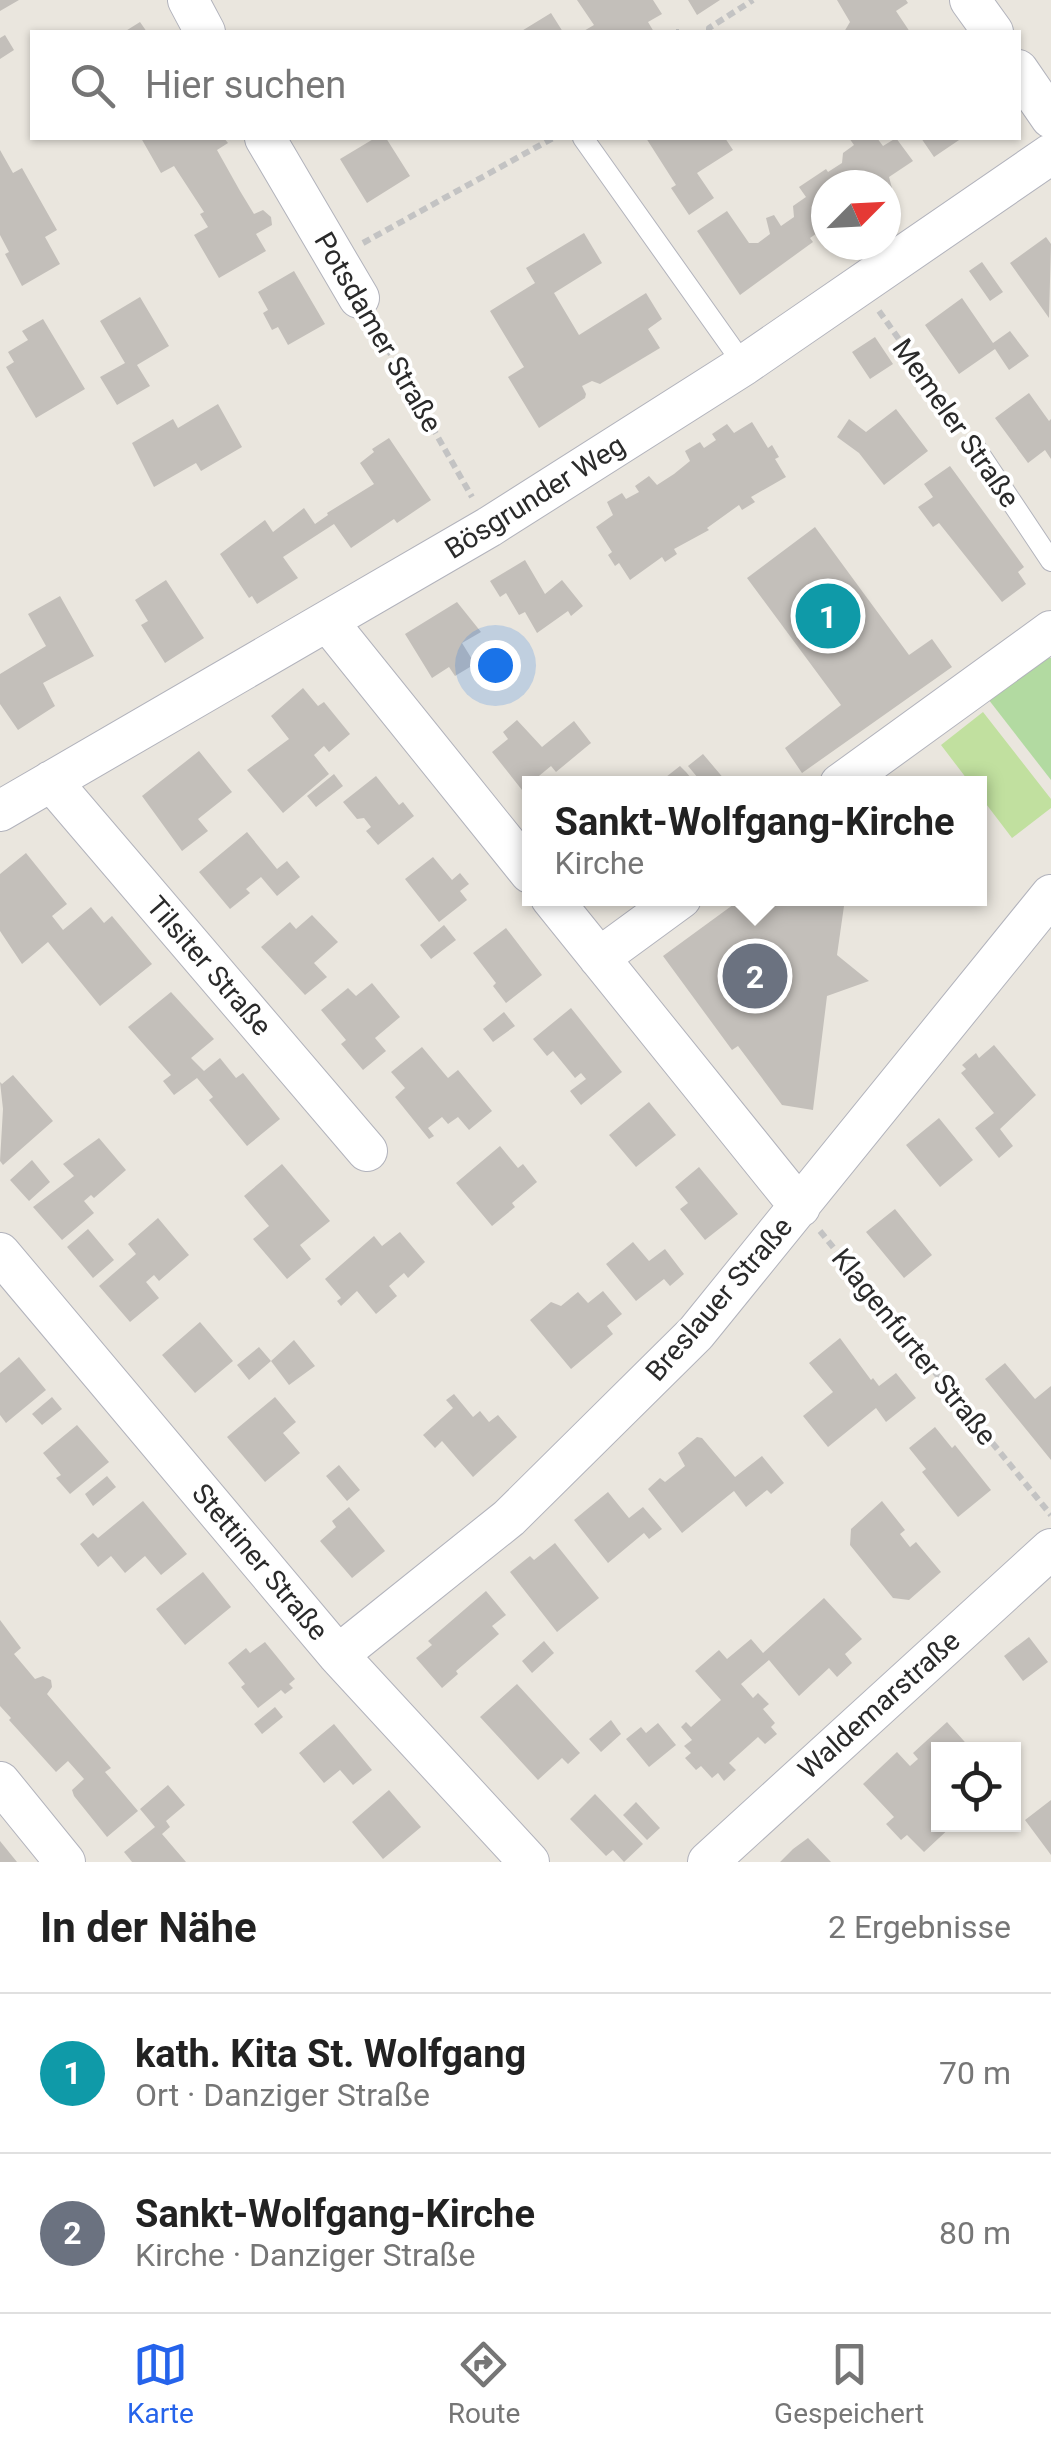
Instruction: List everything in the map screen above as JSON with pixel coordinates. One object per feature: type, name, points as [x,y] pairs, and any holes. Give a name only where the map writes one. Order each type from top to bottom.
[{"type":"street","points":[[188,0],[204,30]]},
{"type":"street","points":[[970,0],[992,30]]},
{"type":"street","points":[[1021,74],[1051,118]]},
{"type":"street","name":"Potsdamer Straße","points":[[266,140],[359,298]]},
{"type":"street","name":"Bösgrunder Weg","points":[[0,812],[489,528],[744,365],[1051,154]]},
{"type":"street","points":[[328,622],[522,863]]},
{"type":"street","points":[[851,776],[1051,631]]},
{"type":"street","name":"Tilsiter Straße","points":[[52,781],[367,1151]]},
{"type":"street","name":"Breslauer Straße","points":[[338,1654],[523,1505],[696,1333],[1051,896]]},
{"type":"street","points":[[557,906],[800,1207]]},
{"type":"street","points":[[599,958],[670,906]]},
{"type":"street","name":"Stettiner Straße","points":[[0,1253],[338,1654],[529,1862]]},
{"type":"street","name":"Waldemarstraße","points":[[708,1862],[1051,1549]]},
{"type":"street","points":[[0,1782],[65,1862]]},
{"type":"lane","points":[[584,140],[744,365]]},
{"type":"lane","name":"Memeler Straße","points":[[977,450],[1051,561]]},
{"type":"path","points":[[708,30],[753,0]]},
{"type":"path","points":[[336,258],[549,140]]},
{"type":"path","name":"Memeler Straße","points":[[860,285],[977,450]]},
{"type":"path","name":"Potsdamer Straße","points":[[359,298],[489,528]]},
{"type":"path","name":"Klagenfurter Straße","points":[[800,1207],[1051,1515]]},
{"type":"green space","points":[[1036,658],[1051,658],[1051,780],[985,695]]},
{"type":"green space","points":[[983,712],[1051,799],[1051,808],[1012,838],[987,805],[987,776],[965,776],[941,745]]},
{"type":"building","points":[[0,0],[19,0],[0,11]]},
{"type":"building","points":[[577,0],[653,0],[662,14],[648,22],[653,30],[585,30],[594,25]]},
{"type":"building","points":[[688,0],[720,0],[697,15]]},
{"type":"building","points":[[837,0],[908,3],[896,11],[909,30],[845,30],[850,22]]},
{"type":"building","points":[[551,13],[562,30],[523,30]]},
{"type":"building","points":[[140,22],[146,30],[127,30]]},
{"type":"building","points":[[5,35],[14,50],[0,59],[0,38]]},
{"type":"building","points":[[142,140],[226,140],[228,143],[217,150],[240,191],[254,214],[263,210],[271,217],[272,225],[256,234],[266,251],[219,278],[194,235],[208,227],[200,214],[204,212],[174,166],[161,173]]},
{"type":"building","points":[[372,140],[387,140],[410,176],[367,203],[340,159]]},
{"type":"building","points":[[647,140],[726,140],[733,150],[697,173],[714,198],[689,215],[671,188],[676,185]]},
{"type":"building","points":[[850,140],[878,140],[883,146],[897,140],[913,161],[900,170],[831,170],[842,163],[843,153],[854,145]]},
{"type":"building","points":[[922,140],[959,140],[934,157]]},
{"type":"building","points":[[0,150],[13,173],[22,168],[57,230],[45,237],[60,264],[22,286],[0,235]]},
{"type":"building","points":[[811,179],[811,243],[740,295],[697,231],[727,211],[749,243],[758,243],[770,234],[766,218],[774,215],[781,226],[794,217],[793,206],[806,197],[799,187]]},
{"type":"building","points":[[584,233],[602,263],[554,293],[579,335],[646,293],[662,319],[648,329],[660,348],[600,384],[592,381],[582,386],[585,398],[539,428],[508,377],[524,367],[490,311],[535,283],[526,268]]},
{"type":"building","points":[[1046,237],[1051,244],[1049,318],[1010,263]]},
{"type":"building","points":[[982,262],[1003,292],[990,301],[969,271]]},
{"type":"building","points":[[294,271],[325,324],[288,345],[278,327],[272,330],[263,313],[268,310],[258,292]]},
{"type":"building","points":[[140,297],[169,346],[137,365],[150,386],[117,405],[100,377],[125,363],[100,321]]},
{"type":"building","points":[[962,298],[993,343],[1010,331],[1029,356],[1009,370],[995,349],[959,374],[925,325]]},
{"type":"building","points":[[43,319],[85,389],[36,418],[6,367],[14,362],[8,352],[28,340],[22,331]]},
{"type":"building","points":[[875,337],[893,364],[870,379],[852,352]]},
{"type":"building","points":[[1029,393],[1051,419],[1051,459],[1045,450],[1028,463],[995,418]]},
{"type":"building","points":[[218,404],[242,447],[201,471],[196,463],[154,487],[132,443],[173,419],[178,428]]},
{"type":"building","points":[[896,409],[928,451],[884,485],[859,453],[837,437],[849,419],[866,432]]},
{"type":"building","points":[[752,422],[768,448],[772,445],[786,477],[751,497],[755,502],[742,510],[739,505],[709,530],[674,549],[677,554],[665,562],[662,557],[630,580],[619,563],[615,566],[608,555],[612,552],[596,527],[613,515],[607,502],[622,493],[626,499],[639,492],[635,486],[649,476],[657,485],[674,474],[690,461],[685,451],[700,442],[704,448],[716,440],[712,434],[727,424],[734,433]]},
{"type":"building","points":[[389,438],[431,500],[351,548],[334,524],[283,557],[298,578],[257,604],[252,596],[249,598],[220,554],[265,520],[273,532],[304,508],[315,524],[374,484],[360,463]]},
{"type":"building","points":[[950,466],[1024,567],[1018,572],[1026,584],[1002,602],[939,523],[933,527],[918,507],[933,497],[924,484]]},
{"type":"building","points":[[815,527],[909,655],[932,639],[952,667],[802,773],[785,748],[841,705],[747,578]]},
{"type":"building","points":[[525,560],[545,594],[562,580],[583,606],[571,616],[568,611],[537,633],[525,612],[519,615],[506,593],[500,597],[490,581]]},
{"type":"building","points":[[166,580],[204,638],[165,663],[141,625],[148,621],[135,600]]},
{"type":"building","points":[[60,596],[94,656],[43,683],[55,706],[18,730],[0,704],[0,674],[46,646],[28,614]]},
{"type":"building","points":[[457,602],[481,632],[462,643],[475,664],[455,676],[449,667],[432,678],[405,634]]},
{"type":"building","points":[[303,688],[318,706],[324,702],[350,734],[329,752],[324,746],[314,755],[329,774],[283,813],[247,770],[289,739],[271,716]]},
{"type":"building","points":[[517,720],[542,747],[574,721],[591,743],[556,772],[551,766],[539,776],[522,776],[522,790],[492,752],[508,739],[503,732]]},
{"type":"building","points":[[199,751],[232,792],[198,819],[208,831],[182,851],[142,796]]},
{"type":"building","points":[[703,754],[722,776],[696,776],[688,766]]},
{"type":"building","points":[[680,766],[689,776],[667,776]]},
{"type":"building","points":[[334,774],[343,786],[316,807],[307,796]]},
{"type":"building","points":[[376,776],[399,805],[403,802],[414,816],[378,845],[366,831],[371,827],[364,818],[357,819],[343,802]]},
{"type":"building","points":[[247,832],[277,869],[287,861],[300,877],[277,896],[261,877],[246,889],[250,893],[230,909],[199,872]]},
{"type":"building","points":[[26,853],[67,904],[52,916],[63,930],[91,907],[104,923],[112,916],[152,964],[100,1006],[48,942],[22,964],[0,931],[0,874]]},
{"type":"building","points":[[433,857],[452,880],[460,873],[469,884],[460,891],[467,900],[439,922],[405,879]]},
{"type":"building","points":[[731,906],[844,906],[837,955],[869,981],[827,996],[813,1110],[782,1105],[738,1046],[732,1050],[663,956]]},
{"type":"building","points":[[312,915],[338,942],[314,963],[327,977],[305,995],[261,947],[290,922],[296,929]]},
{"type":"building","points":[[444,925],[456,940],[431,959],[420,945]]},
{"type":"building","points":[[506,928],[542,975],[506,1003],[473,953]]},
{"type":"building","points":[[372,983],[400,1017],[375,1038],[386,1051],[363,1070],[341,1044],[346,1040],[321,1010],[348,988],[356,996]]},
{"type":"building","points":[[171,992],[214,1039],[191,1058],[204,1071],[220,1058],[236,1078],[243,1073],[280,1119],[247,1146],[209,1100],[213,1097],[197,1078],[174,1095],[163,1081],[171,1075],[128,1027]]},
{"type":"building","points":[[571,1008],[622,1072],[581,1105],[570,1091],[586,1079],[581,1073],[575,1078],[553,1051],[547,1056],[533,1039]]},
{"type":"building","points":[[504,1012],[515,1026],[493,1042],[483,1029]]},
{"type":"building","points":[[994,1045],[1036,1095],[1000,1129],[1013,1146],[999,1158],[975,1128],[994,1113],[961,1073],[966,1069],[962,1065],[976,1053],[979,1058]]},
{"type":"building","points":[[422,1047],[448,1078],[458,1070],[492,1111],[469,1130],[458,1117],[448,1124],[442,1117],[428,1128],[434,1136],[429,1139],[395,1097],[405,1088],[391,1072]]},
{"type":"building","points":[[13,1075],[53,1121],[3,1165],[0,1082]]},
{"type":"building","points":[[649,1102],[676,1135],[636,1167],[609,1135]]},
{"type":"building","points":[[939,1118],[973,1160],[940,1187],[906,1145]]},
{"type":"building","points":[[99,1138],[126,1170],[94,1198],[91,1195],[84,1201],[94,1213],[62,1240],[33,1207],[74,1176],[63,1164]]},
{"type":"building","points":[[500,1146],[518,1168],[523,1164],[537,1182],[492,1226],[456,1183]]},
{"type":"building","points":[[32,1160],[50,1182],[29,1201],[10,1180]]},
{"type":"building","points":[[282,1164],[330,1221],[300,1245],[311,1259],[287,1279],[253,1239],[269,1226],[244,1196]]},
{"type":"building","points":[[699,1167],[738,1214],[705,1240],[680,1209],[688,1203],[675,1187]]},
{"type":"building","points":[[895,1209],[932,1255],[904,1278],[866,1232]]},
{"type":"building","points":[[158,1218],[189,1255],[159,1281],[154,1275],[146,1282],[159,1298],[130,1322],[99,1286],[136,1254],[128,1244]]},
{"type":"building","points":[[88,1229],[114,1260],[93,1278],[67,1247]]},
{"type":"building","points":[[400,1232],[425,1262],[408,1278],[404,1273],[389,1286],[397,1296],[376,1314],[357,1291],[341,1306],[337,1301],[341,1298],[325,1279],[374,1236],[382,1246]]},
{"type":"building","points":[[633,1242],[649,1261],[665,1249],[684,1274],[670,1286],[664,1279],[636,1301],[606,1264]]},
{"type":"building","points":[[603,1291],[622,1314],[607,1326],[613,1334],[571,1369],[530,1320],[551,1302],[561,1306],[578,1292],[588,1303]]},
{"type":"building","points":[[200,1322],[233,1361],[195,1393],[162,1355]]},
{"type":"building","points":[[840,1338],[871,1380],[879,1386],[896,1373],[916,1398],[886,1422],[876,1408],[828,1447],[803,1416],[833,1392],[809,1363]]},
{"type":"building","points":[[294,1340],[315,1366],[289,1385],[271,1361]]},
{"type":"building","points":[[259,1347],[271,1361],[249,1380],[237,1365]]},
{"type":"building","points":[[19,1357],[46,1390],[6,1423],[0,1415],[0,1373]]},
{"type":"building","points":[[1005,1363],[1035,1399],[1051,1386],[1051,1460],[985,1379]]},
{"type":"building","points":[[454,1394],[473,1417],[480,1411],[489,1422],[498,1415],[517,1437],[473,1477],[442,1441],[435,1448],[423,1435],[453,1408],[446,1400]]},
{"type":"building","points":[[52,1397],[62,1409],[42,1425],[32,1414]]},
{"type":"building","points":[[275,1397],[296,1422],[283,1433],[300,1453],[265,1482],[227,1437]]},
{"type":"building","points":[[77,1425],[109,1462],[70,1494],[43,1453]]},
{"type":"building","points":[[935,1427],[991,1490],[958,1517],[922,1472],[926,1469],[909,1448]]},
{"type":"building","points":[[697,1437],[735,1477],[762,1456],[784,1483],[771,1494],[767,1490],[746,1507],[734,1491],[682,1533],[648,1489],[660,1478],[665,1482],[685,1466],[678,1453]]},
{"type":"building","points":[[339,1465],[360,1490],[347,1501],[326,1476]]},
{"type":"building","points":[[107,1476],[116,1487],[93,1506],[85,1494]]},
{"type":"building","points":[[608,1492],[629,1518],[643,1507],[662,1529],[649,1539],[644,1533],[608,1563],[574,1520]]},
{"type":"building","points":[[143,1501],[187,1554],[161,1575],[145,1556],[125,1573],[111,1556],[98,1567],[80,1544],[93,1533],[98,1538]]},
{"type":"building","points":[[882,1501],[905,1530],[900,1534],[910,1547],[916,1542],[941,1572],[909,1600],[893,1598],[850,1545],[851,1529]]},
{"type":"building","points":[[349,1507],[385,1551],[352,1578],[320,1541],[336,1527],[332,1521]]},
{"type":"building","points":[[555,1543],[599,1598],[557,1632],[510,1572]]},
{"type":"building","points":[[203,1572],[231,1607],[185,1645],[156,1609]]},
{"type":"building","points":[[486,1591],[506,1615],[492,1626],[499,1634],[442,1688],[416,1658],[432,1645],[428,1641]]},
{"type":"building","points":[[824,1598],[862,1639],[845,1654],[852,1663],[837,1677],[829,1668],[799,1696],[769,1660],[741,1684],[753,1698],[758,1693],[769,1704],[763,1709],[775,1723],[771,1727],[777,1734],[765,1744],[758,1737],[729,1763],[736,1770],[724,1781],[718,1773],[712,1778],[701,1766],[696,1770],[685,1758],[691,1753],[684,1746],[692,1740],[681,1727],[686,1722],[691,1727],[721,1700],[695,1671],[719,1650],[727,1659],[751,1639],[763,1653]]},
{"type":"building","points":[[0,1620],[21,1648],[14,1654],[35,1679],[43,1676],[51,1680],[47,1694],[111,1768],[105,1772],[138,1811],[107,1837],[74,1796],[72,1790],[84,1779],[68,1761],[56,1772],[0,1706]]},
{"type":"building","points":[[1029,1637],[1048,1662],[1023,1681],[1004,1656]]},
{"type":"building","points":[[544,1641],[554,1653],[532,1673],[522,1661]]},
{"type":"building","points":[[265,1642],[295,1679],[289,1684],[293,1688],[285,1694],[281,1690],[258,1708],[228,1663],[246,1648],[250,1653]]},
{"type":"building","points":[[517,1684],[580,1753],[568,1764],[562,1758],[538,1780],[480,1717]]},
{"type":"building","points":[[275,1707],[283,1717],[262,1734],[254,1724]]},
{"type":"building","points":[[611,1720],[621,1734],[601,1752],[589,1739]]},
{"type":"building","points":[[947,1722],[965,1742],[931,1742],[931,1832],[945,1832],[924,1852],[907,1835],[901,1840],[886,1824],[894,1817],[863,1784],[897,1752],[910,1766],[918,1759],[913,1753]]},
{"type":"building","points":[[658,1723],[676,1745],[649,1767],[626,1739],[641,1727],[646,1733]]},
{"type":"building","points":[[334,1724],[372,1770],[353,1785],[340,1770],[324,1783],[299,1753]]},
{"type":"building","points":[[168,1785],[185,1805],[166,1821],[170,1827],[162,1834],[186,1862],[132,1862],[124,1852],[155,1827],[140,1809]]},
{"type":"building","points":[[389,1790],[421,1827],[383,1859],[352,1822]]},
{"type":"building","points":[[595,1794],[643,1844],[624,1862],[613,1850],[606,1856],[570,1819]]},
{"type":"building","points":[[1051,1800],[1051,1855],[1025,1820]]},
{"type":"building","points":[[636,1802],[660,1828],[647,1840],[623,1815]]},
{"type":"building","points":[[808,1838],[831,1862],[780,1862],[793,1849]]},
{"type":"building","points":[[0,1841],[17,1862],[0,1862]]},
{"type":"place","name":"kath. Kita St. Wolfgang","points":[[828,616]]},
{"type":"place","name":"Sankt-Wolfgang-Kirche","points":[[755,976]]}]
